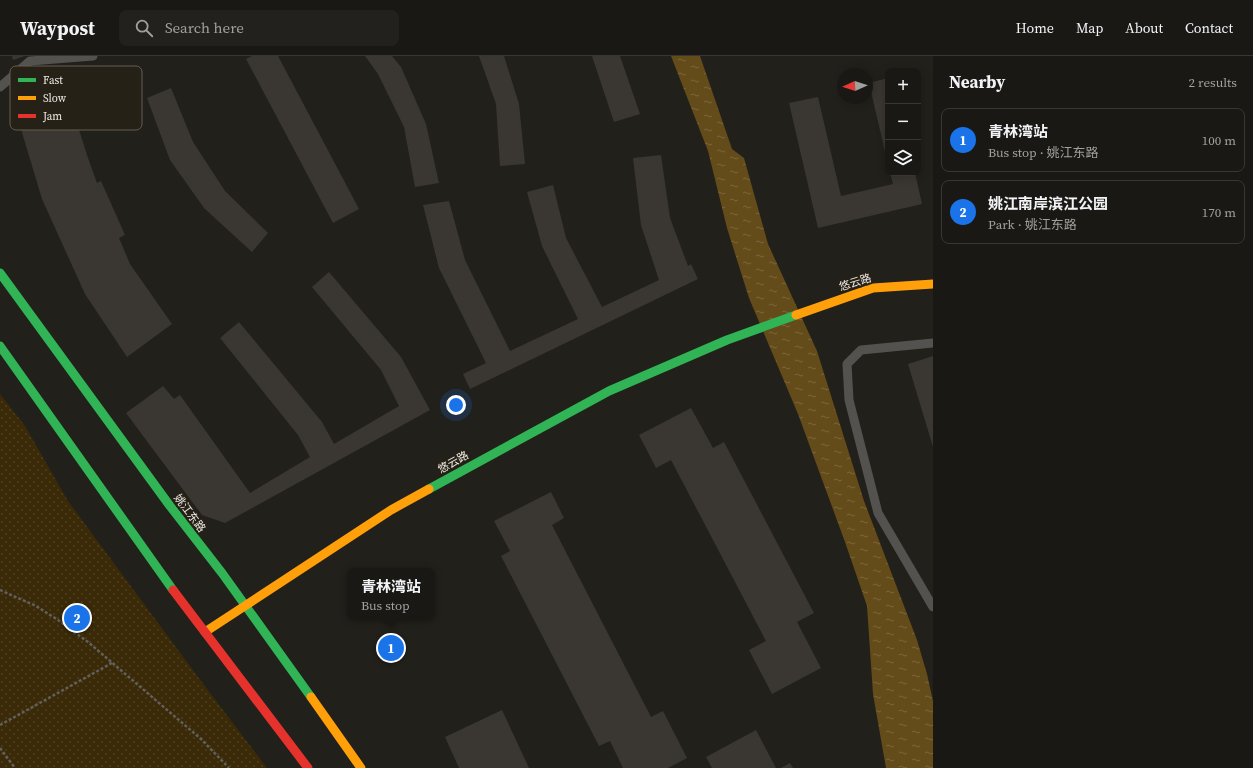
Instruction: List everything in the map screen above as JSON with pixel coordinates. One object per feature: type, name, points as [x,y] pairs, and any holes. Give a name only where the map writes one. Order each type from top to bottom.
[{"type":"main road","name":"姚江东路","points":[[0,273],[362,768]]},
{"type":"main road","name":"悠云路","points":[[205,632],[390,510],[609,391],[727,340],[873,288],[933,284]]},
{"type":"main road","points":[[0,346],[165,578],[308,768]]},
{"type":"lane","points":[[24,66],[30,61],[93,56]]},
{"type":"lane","points":[[0,87],[10,78]]},
{"type":"lane","points":[[933,343],[861,350],[847,364],[849,400],[878,513],[933,607]]},
{"type":"path","points":[[0,590],[36,606],[88,642],[201,739],[229,768]]},
{"type":"path","points":[[0,724],[112,663]]},
{"type":"path","points":[[0,748],[15,768]]},
{"type":"shaded area","points":[[0,394],[25,426],[68,501],[267,768],[0,768]]},
{"type":"water","points":[[671,56],[700,56],[732,149],[744,158],[768,244],[817,351],[864,501],[917,640],[927,674],[933,701],[933,768],[886,768],[873,694],[867,606],[798,414],[749,298],[727,228],[708,151]]},
{"type":"building","points":[[12,56],[25,56],[13,60]]},
{"type":"building","points":[[252,56],[278,56],[359,209],[333,223],[246,59]]},
{"type":"building","points":[[365,56],[392,56],[401,67],[426,124],[439,183],[415,187],[404,127],[378,74]]},
{"type":"building","points":[[479,56],[504,56],[519,104],[525,164],[500,166],[496,104]]},
{"type":"building","points":[[592,56],[620,56],[640,114],[614,122]]},
{"type":"building","points":[[885,79],[885,151],[873,100],[873,82]]},
{"type":"building","points":[[171,88],[193,142],[225,191],[268,233],[252,252],[204,208],[170,160],[147,98]]},
{"type":"building","points":[[818,97],[841,196],[893,184],[891,176],[916,176],[922,204],[818,228],[789,103]]},
{"type":"building","points":[[21,130],[79,130],[97,183],[101,181],[125,235],[119,238],[130,264],[172,324],[127,357],[85,294],[42,199]]},
{"type":"building","points":[[661,155],[670,218],[688,266],[691,264],[698,279],[470,389],[463,374],[486,363],[439,268],[423,205],[449,201],[465,260],[510,351],[578,319],[542,246],[527,192],[553,185],[566,238],[602,307],[659,280],[641,225],[633,158]]},
{"type":"building","points":[[329,272],[401,357],[430,410],[225,523],[202,515],[126,413],[163,386],[174,399],[180,395],[250,493],[310,457],[298,435],[220,338],[239,322],[322,422],[334,444],[399,406],[381,370],[312,287]]},
{"type":"building","points":[[933,356],[933,447],[908,364]]},
{"type":"building","points":[[691,408],[713,448],[724,442],[814,613],[797,622],[821,668],[772,694],[749,650],[766,641],[671,460],[656,468],[639,435]]},
{"type":"building","points":[[551,492],[564,518],[552,525],[651,717],[663,711],[687,758],[668,768],[623,768],[610,741],[599,746],[501,556],[510,551],[494,521]]},
{"type":"building","points":[[502,710],[529,768],[459,768],[445,737]]},
{"type":"building","points":[[756,730],[776,768],[712,768],[706,757]]},
{"type":"building","points":[[790,763],[793,768],[781,768]]},
{"type":"traffic: fast","points":[[0,273],[170,506],[222,573],[311,697]]},
{"type":"traffic: fast","points":[[429,489],[609,391],[727,340],[796,315]]},
{"type":"traffic: fast","points":[[0,346],[173,590]]},
{"type":"traffic: slow","points":[[796,315],[873,288],[933,284]]},
{"type":"traffic: slow","points":[[205,632],[391,510],[429,489]]},
{"type":"traffic: slow","points":[[311,697],[361,768]]},
{"type":"traffic: jam","points":[[173,590],[308,768]]},
{"type":"place","name":"姚江南岸滨江公园","points":[[77,618]]},
{"type":"place","name":"青林湾站","points":[[391,648]]}]
